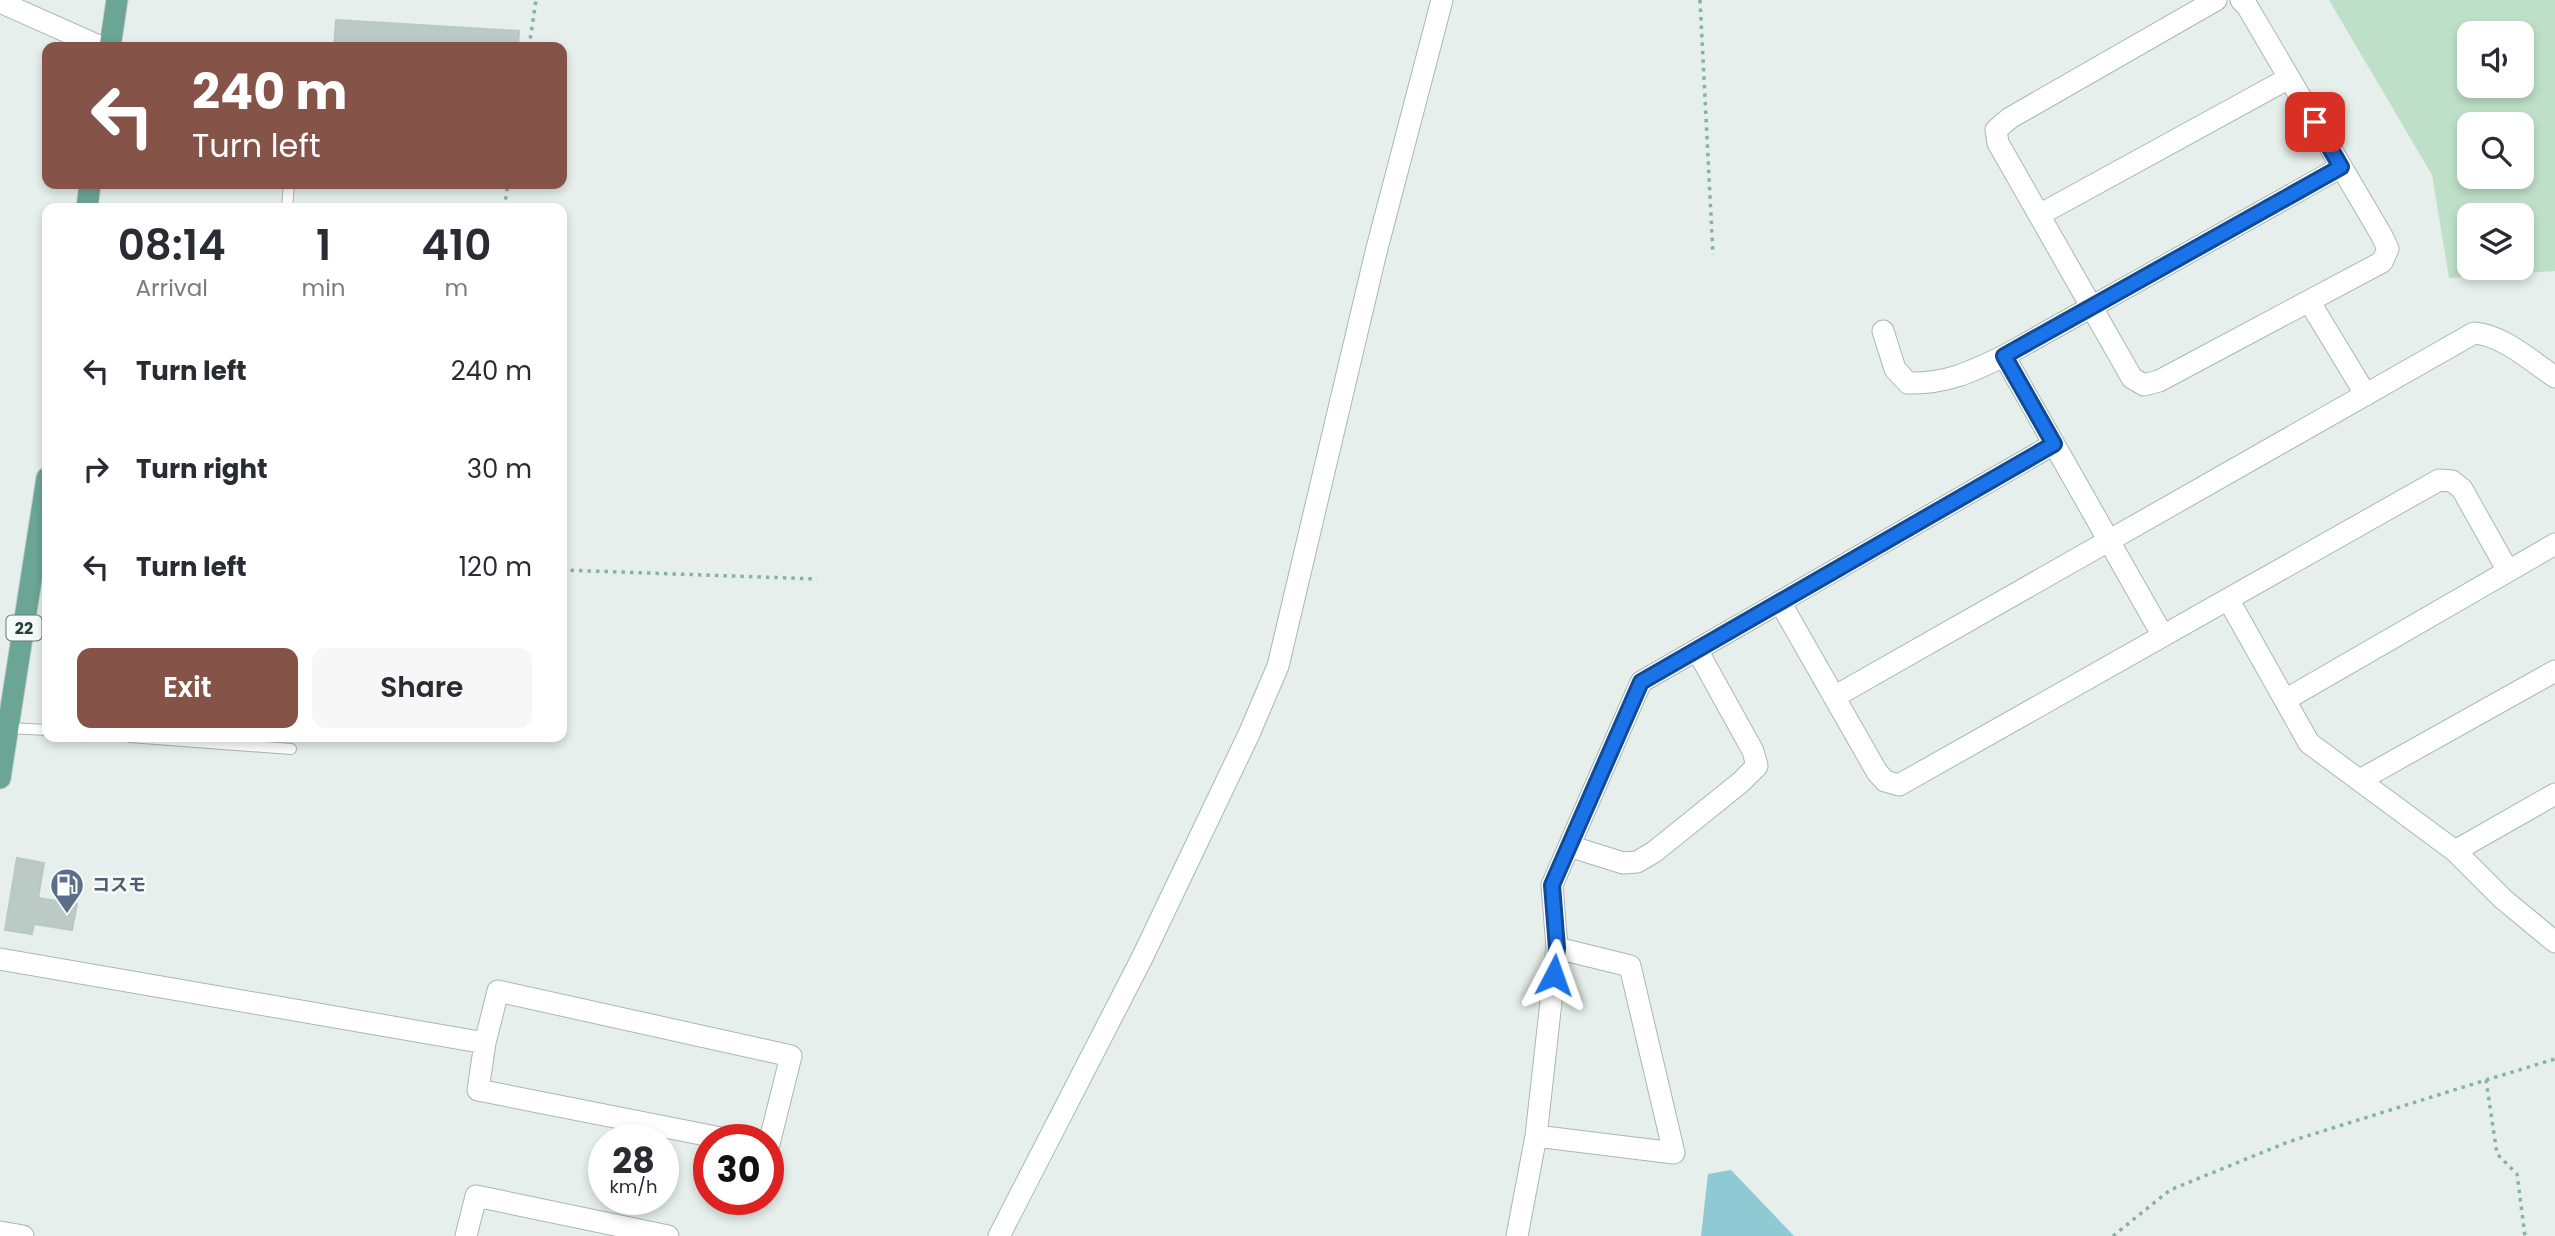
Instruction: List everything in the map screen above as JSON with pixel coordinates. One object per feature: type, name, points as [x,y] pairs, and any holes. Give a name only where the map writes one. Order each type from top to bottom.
[{"type":"main road","points":[[111,42],[117,0]]},
{"type":"main road","name":"22","points":[[0,778],[42,541]]},
{"type":"street","points":[[999,1236],[1143,958],[1249,734],[1278,666],[1376,252],[1442,0]]},
{"type":"street","points":[[2216,0],[2010,118],[1996,130],[1998,143],[2091,307],[2133,379],[2144,385],[2159,381],[2382,262],[2388,249],[2247,6],[2241,0]]},
{"type":"street","points":[[0,2],[90,42]]},
{"type":"street","points":[[2039,215],[2289,78]]},
{"type":"street","points":[[1883,331],[1895,369],[1908,383],[1958,378],[2004,356],[2341,167]]},
{"type":"street","points":[[2309,301],[2366,395]]},
{"type":"street","points":[[1834,697],[2474,333],[2487,334],[2497,339],[2555,377]]},
{"type":"street","points":[[2004,356],[2163,636]]},
{"type":"street","points":[[1517,1236],[1536,1136],[1557,948],[1552,885],[1641,682],[2054,444]]},
{"type":"street","points":[[1780,602],[1877,772],[1885,781],[1899,785],[2439,480],[2452,481],[2462,489],[2508,572]]},
{"type":"street","points":[[2285,700],[2555,544]]},
{"type":"street","points":[[2228,599],[2309,743],[2455,850],[2503,900],[2555,942]]},
{"type":"street","points":[[1569,846],[1623,863],[1637,863],[1741,782],[1757,766],[1753,751],[1697,650]]},
{"type":"street","points":[[2360,780],[2555,671]]},
{"type":"street","points":[[2455,850],[2555,794]]},
{"type":"street","points":[[1536,1136],[1674,1153],[1630,966],[1557,948]]},
{"type":"street","points":[[0,959],[485,1043]]},
{"type":"street","points":[[693,1132],[478,1090],[485,1043],[498,991],[791,1056],[774,1124]]},
{"type":"street","points":[[466,1236],[476,1196],[668,1236]]},
{"type":"street","points":[[0,1232],[23,1236]]},
{"type":"lane","points":[[8,727],[42,730]]},
{"type":"lane","points":[[197,742],[291,749]]},
{"type":"path","points":[[530,42],[536,0]]},
{"type":"path","points":[[1700,0],[1713,255]]},
{"type":"path","points":[[567,570],[817,579]]},
{"type":"path","points":[[2113,1236],[2170,1190],[2288,1142],[2555,1059]]},
{"type":"path","points":[[2486,1080],[2497,1154],[2517,1174],[2525,1236]]},
{"type":"green space","points":[[2329,0],[2555,0],[2555,271],[2534,272],[2534,203],[2457,203],[2457,277],[2449,278],[2432,175]]},
{"type":"water","points":[[1731,1170],[1794,1236],[1701,1236],[1708,1174]]},
{"type":"building","points":[[336,20],[519,31],[518,42],[334,42]]},
{"type":"building","points":[[17,858],[44,863],[38,898],[77,904],[72,930],[34,924],[32,934],[5,930]]},
{"type":"place","name":"コスモ","points":[[67,915]]},
{"type":"route","points":[[1554,975],[1557,948],[1552,885],[1641,682],[2054,444],[2004,356],[2341,167],[2315,122]]}]
